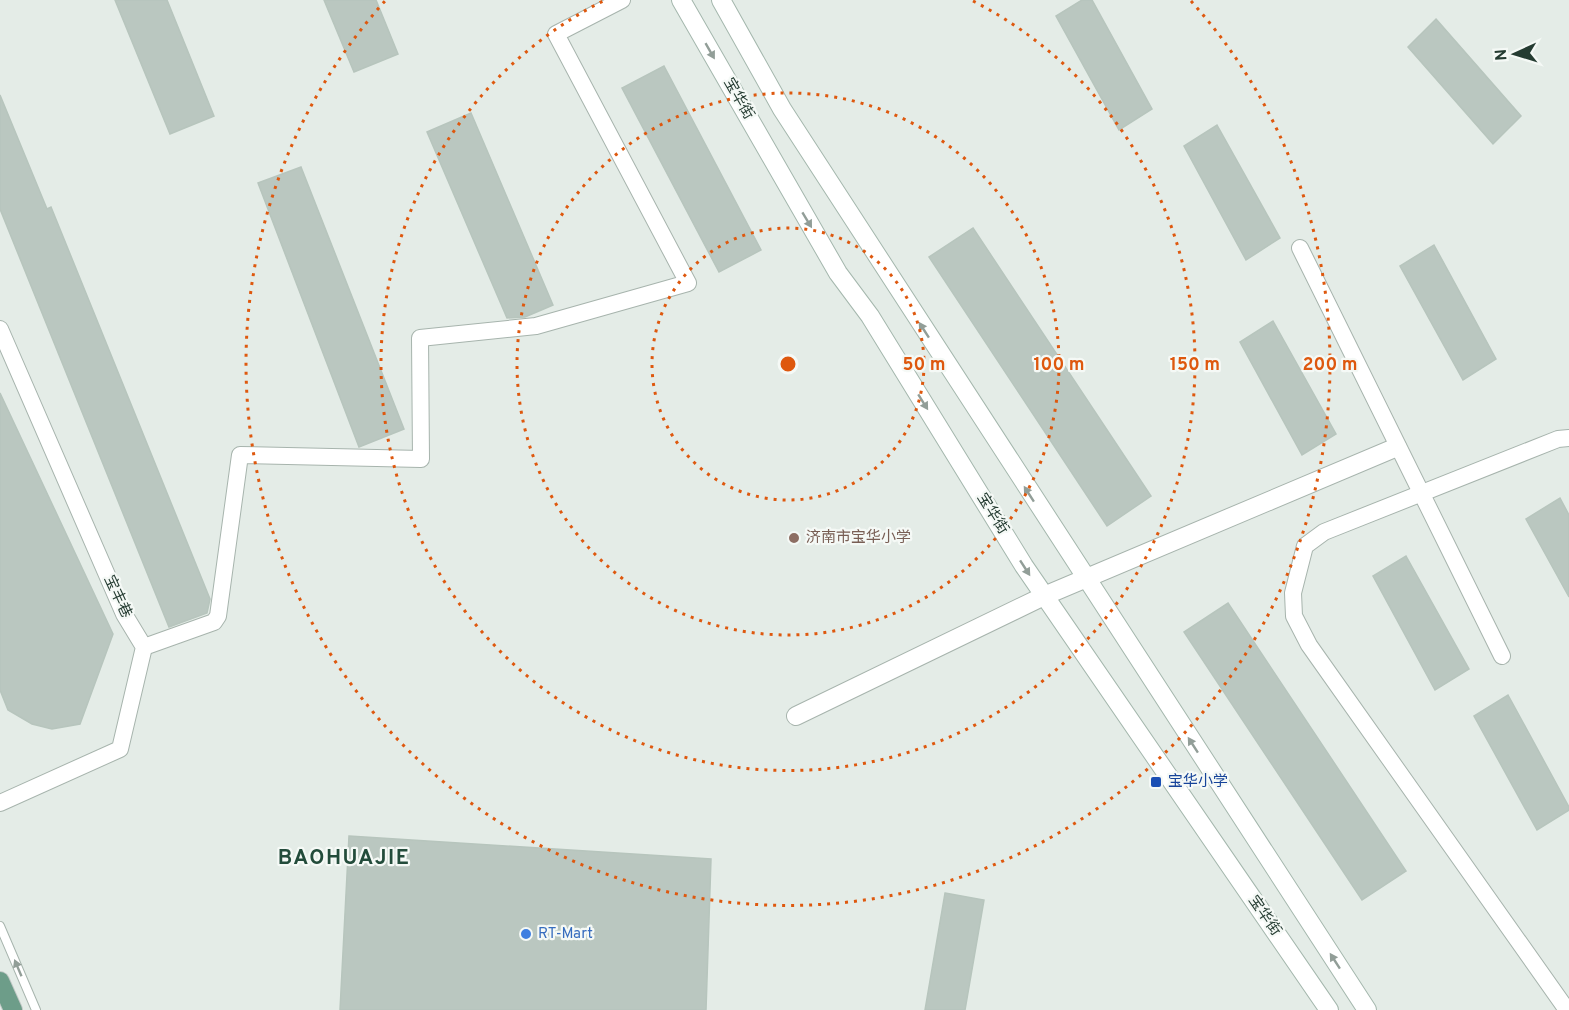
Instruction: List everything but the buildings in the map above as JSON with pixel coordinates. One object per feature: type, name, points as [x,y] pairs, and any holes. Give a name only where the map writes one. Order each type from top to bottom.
[{"type":"main road","name":"宝华街","points":[[681,0],[838,273],[870,316],[1044,596],[1329,1010]]},
{"type":"main road","points":[[721,0],[782,109],[1366,1010]]},
{"type":"main road","points":[[796,716],[1084,578],[1397,447]]},
{"type":"main road","points":[[0,981],[13,1010]]},
{"type":"street","points":[[0,803],[120,748],[144,647],[214,622],[218,616],[240,455],[421,459],[420,338],[536,326],[688,283],[556,34],[622,0]]},
{"type":"street","points":[[1300,248],[1502,656]]},
{"type":"street","name":"宝丰巷","points":[[0,329],[124,614],[144,647]]},
{"type":"street","points":[[1567,1010],[1309,645],[1294,616],[1293,593],[1305,546],[1324,532],[1558,439],[1569,438]]},
{"type":"lane","points":[[0,926],[36,1010]]},
{"type":"place","name":"济南市宝华小学","points":[[794,538]]},
{"type":"place","name":"宝华小学","points":[[1156,782]]},
{"type":"place","name":"RT-Mart","points":[[526,934]]},
{"type":"district","name":"BAOHUAJIE","points":[[344,858]]}]
